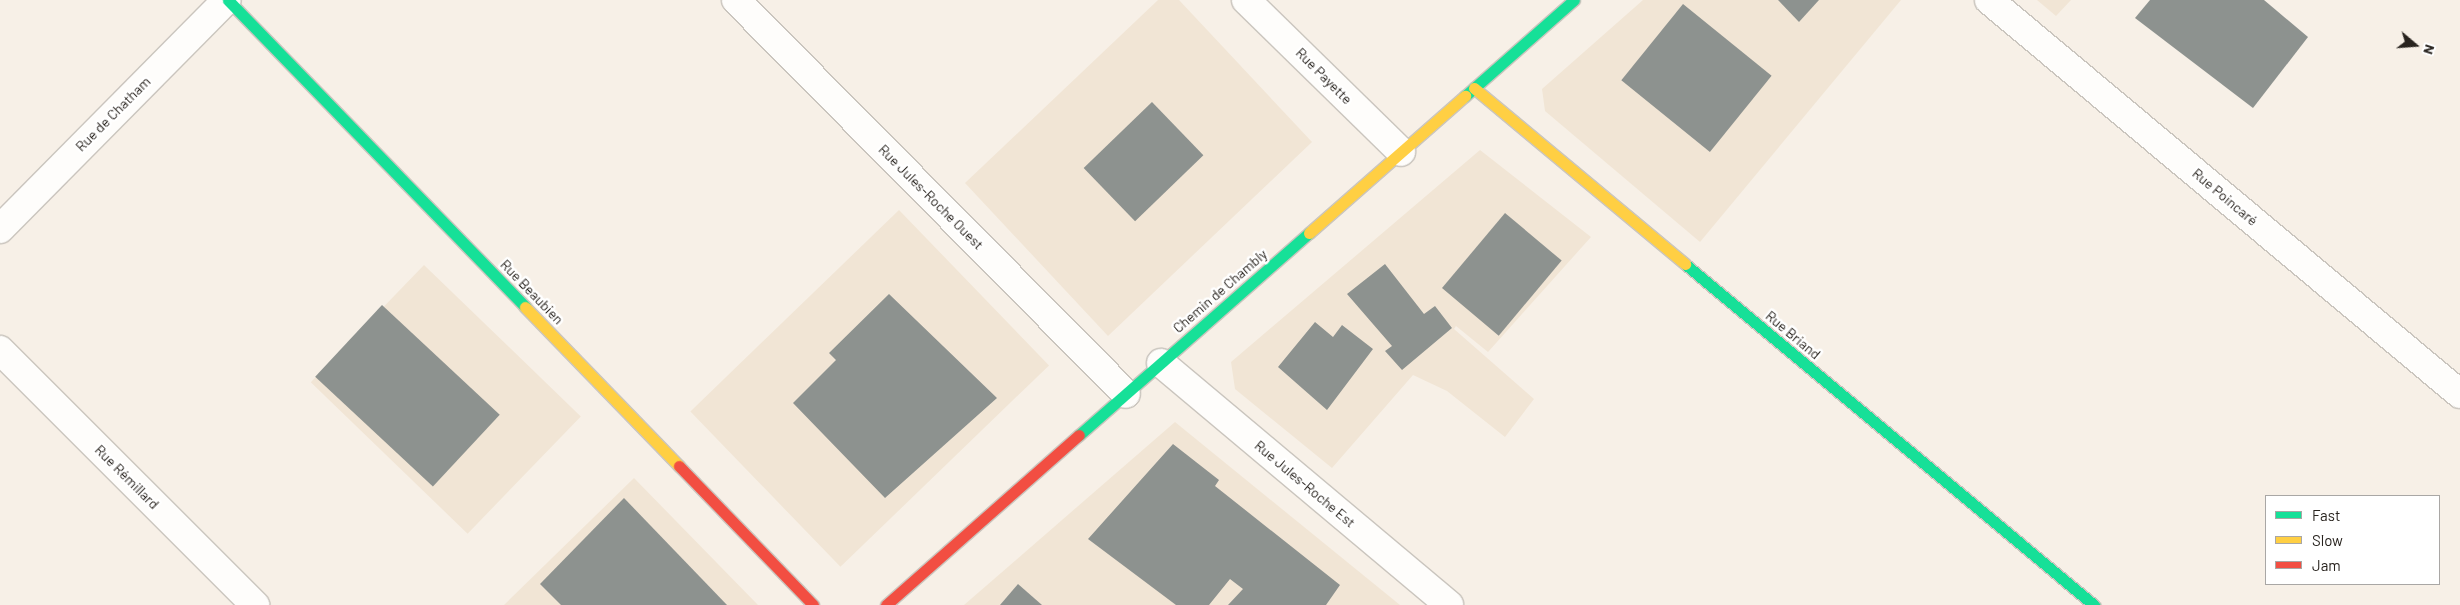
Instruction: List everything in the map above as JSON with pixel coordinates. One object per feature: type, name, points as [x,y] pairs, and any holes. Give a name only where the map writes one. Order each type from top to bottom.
[{"type":"street","name":"Rue de Chatham","points":[[0,229],[228,0]]},
{"type":"street","name":"Rue Beaubien","points":[[228,0],[814,605]]},
{"type":"street","name":"Rue Jules-Roche Ouest","points":[[736,0],[1126,394]]},
{"type":"street","name":"Rue Payette","points":[[1246,0],[1401,152]]},
{"type":"street","name":"Chemin de Chambly","points":[[886,605],[1574,0]]},
{"type":"street","name":"Rue Poincaré","points":[[1989,0],[2460,394]]},
{"type":"street","name":"Rue Briand","points":[[1474,88],[2094,605]]},
{"type":"street","name":"Rue Rémillard","points":[[0,350],[255,605]]},
{"type":"street","name":"Rue Jules-Roche Est","points":[[1161,363],[1449,605]]},
{"type":"shaded area","points":[[1158,0],[1179,0],[1312,142],[1108,336],[965,183]]},
{"type":"shaded area","points":[[1643,0],[1901,0],[1700,242],[1545,111],[1542,89]]},
{"type":"shaded area","points":[[2037,0],[2071,0],[2056,16]]},
{"type":"shaded area","points":[[1480,150],[1591,237],[1488,352],[1456,326],[1454,329],[1534,399],[1505,437],[1447,391],[1413,375],[1332,468],[1235,389],[1231,362]]},
{"type":"shaded area","points":[[899,210],[1049,365],[840,567],[690,411]]},
{"type":"shaded area","points":[[424,265],[581,416],[468,534],[311,382]]},
{"type":"shaded area","points":[[1175,422],[1400,605],[964,605]]},
{"type":"shaded area","points":[[634,478],[758,605],[504,605]]},
{"type":"building","points":[[1778,0],[1819,0],[1799,22]]},
{"type":"building","points":[[2150,0],[2264,0],[2308,37],[2253,108],[2135,18]]},
{"type":"building","points":[[1683,4],[1772,76],[1710,152],[1621,80]]},
{"type":"building","points":[[1152,102],[1203,155],[1135,221],[1084,168]]},
{"type":"building","points":[[1505,213],[1562,261],[1499,336],[1442,288]]},
{"type":"building","points":[[1385,264],[1424,314],[1435,306],[1452,328],[1402,370],[1385,351],[1392,346],[1347,294]]},
{"type":"building","points":[[889,294],[997,398],[885,498],[793,403],[836,360],[829,353]]},
{"type":"building","points":[[382,305],[500,415],[433,486],[315,377]]},
{"type":"building","points":[[1315,322],[1333,337],[1342,325],[1373,349],[1327,410],[1278,367]]},
{"type":"building","points":[[1173,444],[1219,480],[1215,486],[1340,585],[1326,605],[1228,605],[1243,589],[1230,579],[1209,605],[1176,605],[1088,539]]},
{"type":"building","points":[[624,498],[727,605],[561,605],[540,584]]},
{"type":"building","points":[[1018,584],[1042,605],[1000,605]]},
{"type":"traffic: fast","points":[[228,0],[525,307]]},
{"type":"traffic: fast","points":[[1465,96],[1574,0]]},
{"type":"traffic: fast","points":[[1079,435],[1309,233]]},
{"type":"traffic: fast","points":[[1685,264],[2094,605]]},
{"type":"traffic: slow","points":[[1474,88],[1685,264]]},
{"type":"traffic: slow","points":[[1309,233],[1465,96]]},
{"type":"traffic: slow","points":[[525,307],[679,466]]},
{"type":"traffic: jam","points":[[886,605],[1079,435]]},
{"type":"traffic: jam","points":[[679,466],[813,605]]}]
